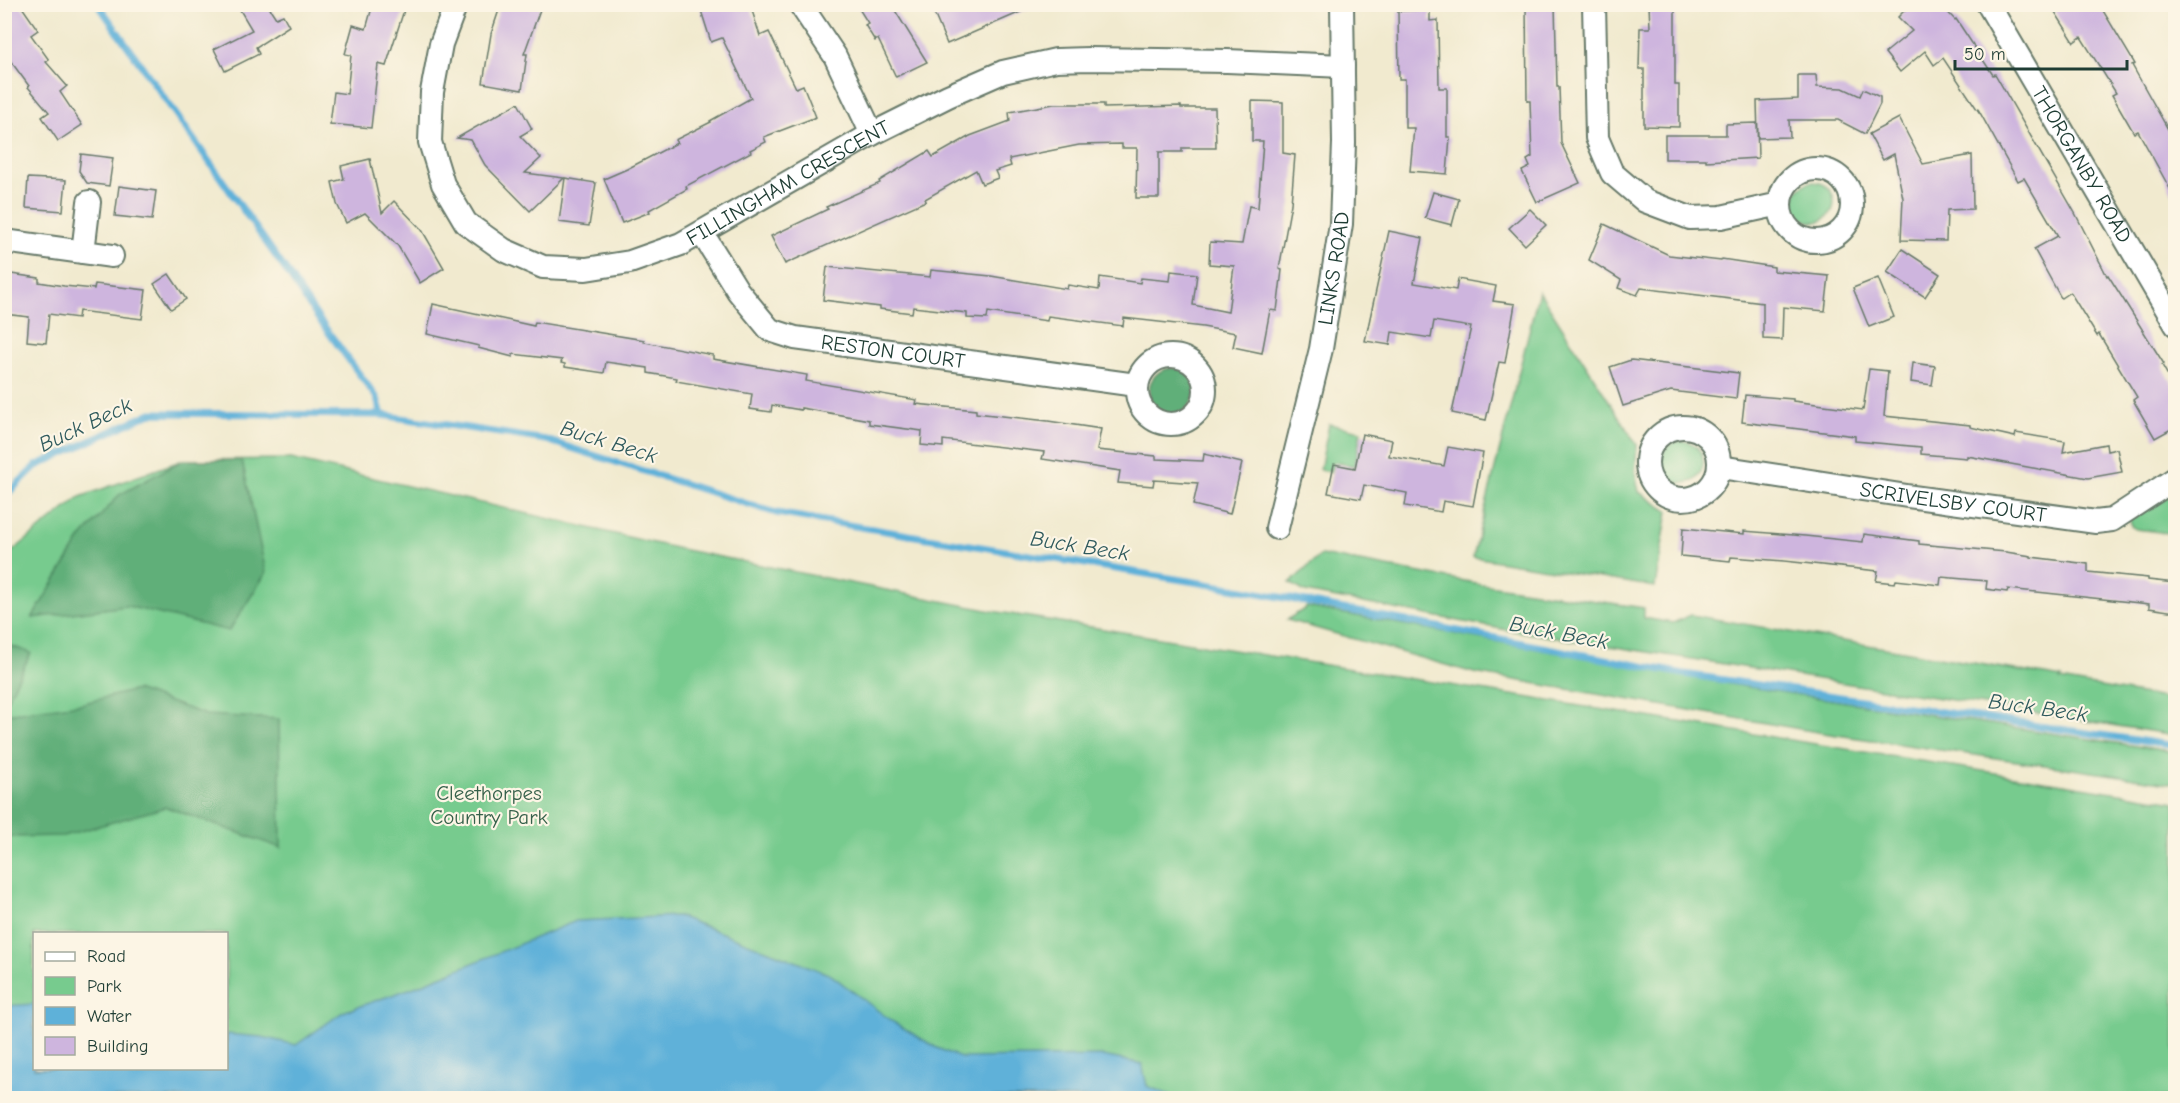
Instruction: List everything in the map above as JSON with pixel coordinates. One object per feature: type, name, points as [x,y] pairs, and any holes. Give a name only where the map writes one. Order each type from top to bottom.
[{"type":"street","name":"FILLINGHAM CRESCENT","points":[[456,4],[435,68],[430,142],[444,184],[466,223],[504,250],[543,267],[586,269],[630,262],[681,244],[872,134],[948,96],[1003,72],[1056,60],[1227,61],[1343,66]]},
{"type":"street","points":[[800,4],[835,56],[872,134]]},
{"type":"street","name":"LINKS ROAD","points":[[1277,528],[1321,349],[1341,224],[1344,142],[1342,4]]},
{"type":"street","points":[[1594,4],[1597,138],[1612,173],[1645,201],[1690,218],[1721,218],[1780,204]]},
{"type":"street","name":"THORGANBY ROAD","points":[[1988,4],[2175,325]]},
{"type":"street","points":[[83,252],[89,202]]},
{"type":"street","name":"RESTON COURT","points":[[702,233],[738,291],[770,330],[795,338],[1136,384]]},
{"type":"street","points":[[4,241],[112,256]]},
{"type":"street","name":"SCRIVELSBY COURT","points":[[1720,467],[2096,522],[2112,520],[2175,478]]},
{"type":"green space","points":[[1814,182],[1828,188],[1834,202],[1828,216],[1814,222],[1800,216],[1794,202],[1800,188]]},
{"type":"green space","points":[[1539,291],[1637,445],[1635,472],[1639,492],[1668,511],[1655,587],[1473,557]]},
{"type":"green space","points":[[1172,368],[1188,375],[1195,391],[1188,407],[1172,414],[1156,407],[1149,391],[1156,375]]},
{"type":"green space","points":[[1329,424],[1361,431],[1355,466],[1333,462],[1330,472],[1320,470]]},
{"type":"green space","points":[[1682,441],[1697,447],[1703,462],[1697,477],[1682,483],[1667,477],[1661,462],[1667,447]]},
{"type":"green space","name":"Cleethorpes Country Park","points":[[291,459],[680,549],[992,611],[2175,802],[2175,1098],[5,1098],[5,557],[80,497],[183,460]]},
{"type":"green space","points":[[183,460],[242,460],[266,573],[229,631],[127,606],[32,618],[81,538],[119,495]]},
{"type":"green space","points":[[2175,493],[2175,534],[2136,529],[2131,526],[2130,520]]},
{"type":"green space","points":[[1321,555],[1481,584],[1644,608],[1644,618],[1673,623],[1691,615],[2062,678],[2060,680],[2175,700],[2175,735],[1507,630],[1305,592],[1290,583]]},
{"type":"green space","points":[[1307,607],[1741,686],[2175,752],[2175,784],[1823,733],[1474,673],[1287,620]]},
{"type":"green space","points":[[4,644],[31,653],[5,704]]},
{"type":"green space","points":[[136,690],[206,715],[279,719],[281,848],[166,807],[63,836],[5,837],[5,714],[80,704]]},
{"type":"water","points":[[678,916],[831,975],[893,1022],[937,1048],[961,1058],[1103,1056],[1142,1064],[1147,1086],[1176,1098],[5,1098],[5,1006],[33,1004],[33,1070],[228,1070],[228,1034],[262,1037],[296,1045],[343,1012],[412,988],[576,921]]},
{"type":"building","points":[[4,4],[20,4],[38,30],[31,35],[49,60],[46,62],[67,86],[60,92],[82,125],[58,141],[42,117],[49,112],[28,87],[4,52]]},
{"type":"building","points":[[250,4],[267,4],[276,18],[283,15],[289,26],[256,47],[259,54],[225,71],[214,49],[252,30],[240,10]]},
{"type":"building","points":[[373,4],[406,4],[386,66],[378,64],[371,128],[330,124],[334,92],[347,94],[351,55],[345,54],[353,25],[366,29]]},
{"type":"building","points":[[501,4],[542,4],[524,54],[527,54],[522,90],[483,83],[491,34]]},
{"type":"building","points":[[699,4],[750,4],[760,36],[769,32],[796,88],[803,85],[816,117],[764,137],[766,142],[750,150],[751,152],[686,186],[687,189],[649,210],[650,212],[622,223],[604,179],[677,143],[675,140],[751,98],[722,38],[711,42]]},
{"type":"building","points":[[856,4],[891,4],[927,62],[896,77],[878,39],[875,41],[865,25],[868,23]]},
{"type":"building","points":[[930,4],[1039,4],[947,44]]},
{"type":"building","points":[[1526,4],[1555,4],[1561,143],[1580,183],[1537,202],[1522,171],[1530,167],[1527,160],[1532,157],[1530,101],[1527,101]]},
{"type":"building","points":[[1649,4],[1675,4],[1675,85],[1679,85],[1679,127],[1644,126],[1644,69],[1639,69],[1640,28],[1650,28]]},
{"type":"building","points":[[1911,4],[1940,4],[1956,19],[1993,75],[1995,74],[2075,213],[2107,276],[2164,364],[2162,365],[2175,388],[2175,427],[2155,438],[2133,400],[2137,397],[2099,334],[2097,336],[2070,292],[2061,298],[2034,249],[2058,236],[2024,178],[2018,181],[1979,111],[1943,58],[1934,65],[1925,51],[1900,72],[1885,53],[1912,31],[1898,17]]},
{"type":"building","points":[[2050,4],[2099,4],[2135,64],[2132,65],[2175,142],[2175,198],[2138,131],[2134,133],[2112,95],[2116,93],[2081,37],[2074,42]]},
{"type":"building","points":[[1430,10],[1430,21],[1438,20],[1439,88],[1447,88],[1447,137],[1450,137],[1447,174],[1410,171],[1414,128],[1405,128],[1405,79],[1399,79],[1398,11]]},
{"type":"building","points":[[1798,75],[1816,75],[1817,87],[1843,88],[1860,96],[1863,89],[1880,97],[1880,104],[1865,134],[1838,120],[1789,120],[1790,137],[1758,138],[1757,101],[1798,99]]},
{"type":"building","points":[[1252,101],[1283,102],[1283,153],[1295,155],[1291,204],[1279,269],[1282,270],[1277,311],[1270,310],[1262,353],[1233,347],[1236,333],[1203,327],[1124,318],[1123,326],[1048,316],[1047,321],[988,312],[987,319],[967,318],[967,313],[913,307],[912,313],[823,300],[827,267],[930,277],[931,270],[991,276],[1067,289],[1068,285],[1099,290],[1100,277],[1140,283],[1141,278],[1170,281],[1171,271],[1197,274],[1193,305],[1228,312],[1234,266],[1209,264],[1210,242],[1242,244],[1249,206],[1258,208],[1263,141],[1252,141]]},
{"type":"building","points":[[518,103],[532,129],[520,136],[541,158],[525,173],[564,178],[530,211],[485,165],[471,140],[457,138]]},
{"type":"building","points":[[1054,104],[1104,104],[1104,108],[1181,106],[1181,108],[1215,108],[1216,148],[1182,148],[1182,152],[1159,152],[1159,198],[1136,198],[1137,148],[1122,148],[1122,144],[1079,145],[1009,159],[1011,166],[995,171],[998,178],[982,184],[976,170],[925,199],[926,201],[785,264],[771,236],[828,209],[826,207],[880,183],[879,181],[929,151],[933,157],[970,136],[1010,121],[1009,112]]},
{"type":"building","points":[[1899,118],[1923,164],[1972,155],[1973,209],[1947,210],[1946,241],[1901,240],[1903,198],[1894,154],[1883,160],[1869,134]]},
{"type":"building","points":[[1757,123],[1758,158],[1706,161],[1706,159],[1665,159],[1665,135],[1726,135],[1726,124]]},
{"type":"building","points":[[81,154],[113,158],[109,186],[87,183],[79,171]]},
{"type":"building","points":[[370,159],[382,213],[394,201],[422,230],[444,268],[420,283],[398,246],[365,213],[346,223],[337,204],[332,182],[344,179],[341,166]]},
{"type":"building","points":[[28,178],[66,180],[63,211],[26,208]]},
{"type":"building","points":[[565,178],[596,183],[589,226],[559,222]]},
{"type":"building","points":[[119,186],[156,191],[152,220],[115,216]]},
{"type":"building","points":[[1433,192],[1459,199],[1452,225],[1425,218]]},
{"type":"building","points":[[1530,209],[1546,225],[1525,245],[1509,228]]},
{"type":"building","points":[[1604,224],[1669,255],[1721,261],[1722,259],[1774,267],[1774,271],[1829,276],[1825,311],[1783,307],[1782,340],[1763,339],[1763,303],[1641,288],[1637,295],[1618,288],[1621,280],[1589,260]]},
{"type":"building","points":[[1389,231],[1423,238],[1414,283],[1456,290],[1458,279],[1496,286],[1493,301],[1515,304],[1505,363],[1499,362],[1486,420],[1452,413],[1471,327],[1434,321],[1431,338],[1392,332],[1390,345],[1365,341]]},
{"type":"building","points":[[1902,249],[1940,274],[1925,297],[1887,272]]},
{"type":"building","points":[[4,273],[39,278],[39,282],[64,286],[94,289],[95,284],[146,290],[142,319],[79,311],[78,318],[49,314],[46,343],[27,341],[29,317],[4,314]]},
{"type":"building","points":[[169,274],[186,299],[171,309],[154,284]]},
{"type":"building","points":[[1878,278],[1894,317],[1869,327],[1853,288]]},
{"type":"building","points":[[433,304],[534,326],[535,322],[644,340],[644,342],[713,355],[713,359],[807,375],[806,381],[917,400],[916,404],[976,410],[976,413],[1101,429],[1097,450],[1156,456],[1156,459],[1203,461],[1204,454],[1242,463],[1230,514],[1193,505],[1198,483],[1154,480],[1153,486],[1118,483],[1120,471],[1042,459],[1044,452],[943,440],[943,447],[921,445],[922,431],[869,424],[869,420],[801,408],[801,410],[772,405],[771,412],[750,409],[752,394],[676,381],[677,378],[648,373],[648,368],[606,362],[604,373],[565,367],[565,364],[561,363],[562,360],[513,354],[513,357],[478,348],[479,346],[427,334]]},
{"type":"building","points":[[1631,360],[1739,373],[1736,399],[1671,391],[1623,406],[1610,367]]},
{"type":"building","points":[[1913,363],[1935,366],[1932,385],[1911,382]]},
{"type":"building","points":[[1869,369],[1888,371],[1884,416],[1970,425],[1970,427],[2015,437],[2016,433],[2065,441],[2063,452],[2106,444],[2107,451],[2117,449],[2122,472],[2088,478],[1967,456],[1967,458],[1921,454],[1921,447],[1855,441],[1855,436],[1742,422],[1745,395],[1793,399],[1793,401],[1863,410]]},
{"type":"building","points":[[1362,434],[1392,440],[1389,456],[1444,466],[1448,447],[1483,453],[1473,506],[1443,501],[1441,512],[1405,506],[1407,493],[1364,485],[1361,499],[1328,493],[1334,464],[1355,468]]},
{"type":"building","points":[[1683,528],[1863,542],[1864,534],[1919,541],[1919,544],[2006,552],[2088,564],[2088,572],[2175,583],[2175,612],[2149,608],[2149,604],[2008,589],[2007,592],[1986,589],[1987,581],[1941,577],[1940,585],[1896,580],[1895,583],[1876,581],[1878,571],[1784,561],[1731,557],[1730,561],[1681,556]]},
{"type":"waterway","points":[[98,4],[318,318],[377,398],[382,415]]},
{"type":"waterway","name":"Buck Beck","points":[[4,497],[36,466],[151,413],[382,415],[546,440],[776,513],[1243,590],[1684,674],[2176,746]]}]
